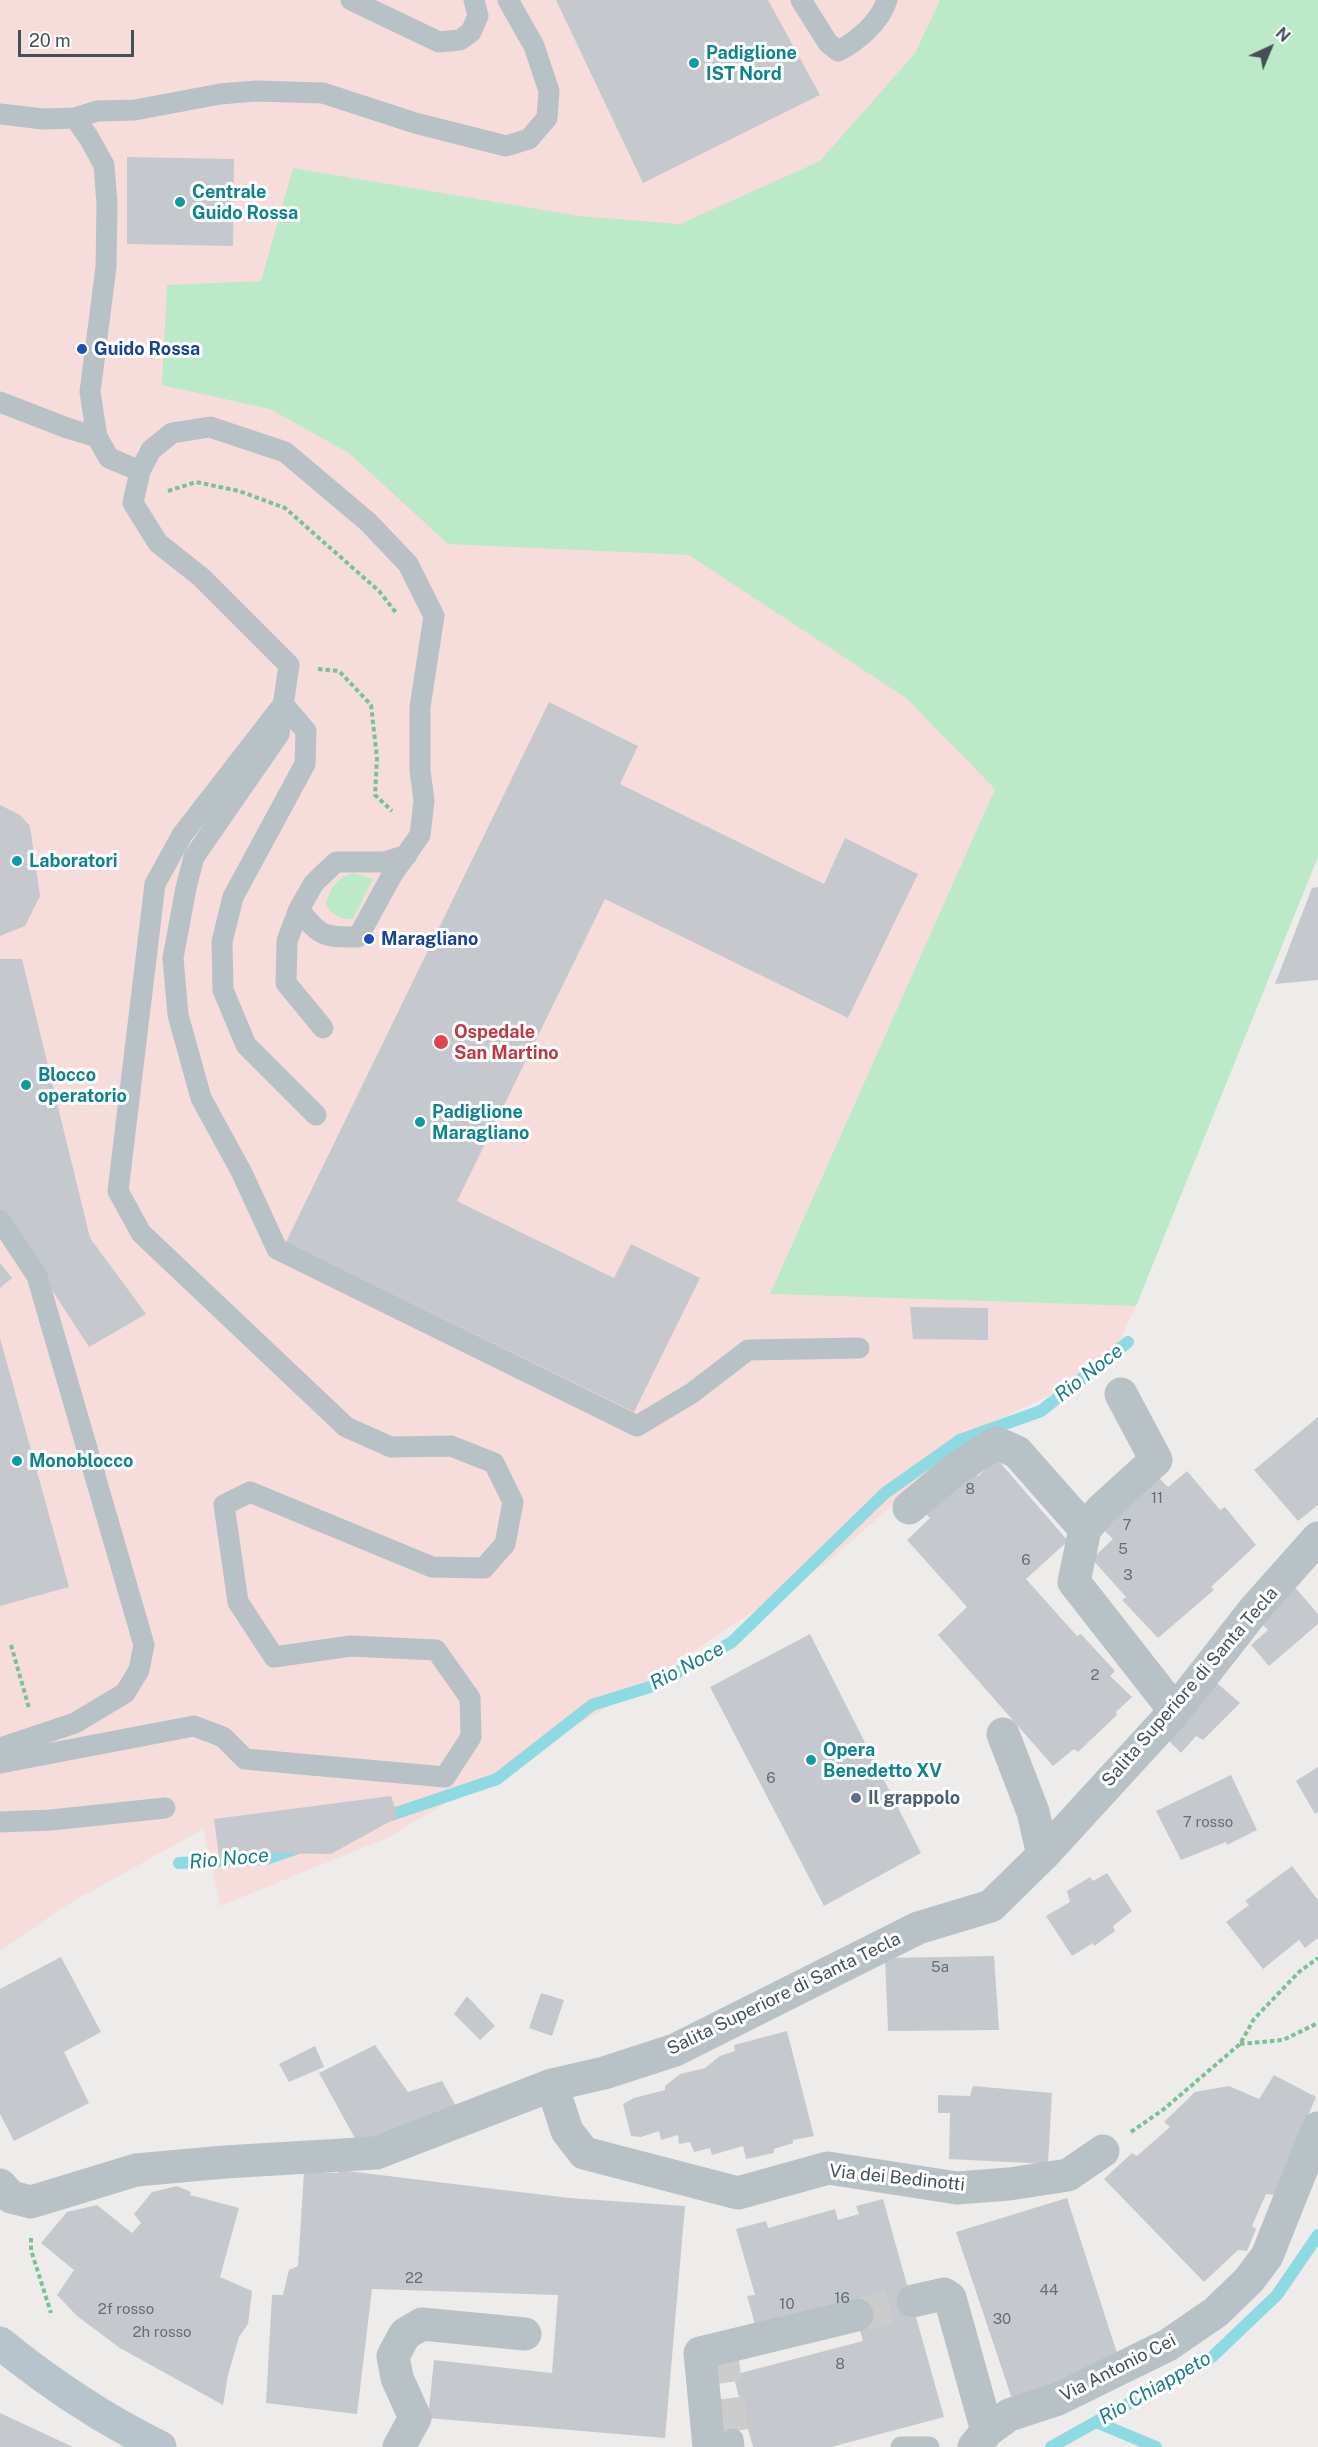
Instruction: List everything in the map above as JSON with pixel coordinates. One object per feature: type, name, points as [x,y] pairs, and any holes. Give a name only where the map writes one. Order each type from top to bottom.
[{"type":"street","points":[[1121,1394],[1156,1460],[1101,1510],[1085,1529],[1074,1582],[1175,1711]]},
{"type":"street","points":[[909,1508],[957,1468],[996,1443],[1017,1452],[1085,1529]]},
{"type":"street","name":"Salita Superiore di Santa Tecla","points":[[31,2202],[136,2170],[376,2153],[552,2085],[604,2073],[675,2050],[918,1928],[991,1906],[1043,1855],[1175,1711],[1254,1610],[1318,1538]]},
{"type":"street","points":[[1003,1734],[1033,1812],[1043,1855]]},
{"type":"street","name":"Via dei Bedinotti","points":[[552,2085],[567,2131],[584,2153],[738,2193],[828,2168],[957,2188],[1009,2184],[1068,2175],[1103,2151]]},
{"type":"street","name":"Via Antonio Cei","points":[[913,2301],[944,2294],[950,2298],[981,2439],[1009,2415],[1058,2398],[1168,2345],[1216,2312],[1249,2280],[1267,2256],[1318,2128]]},
{"type":"street","points":[[0,2185],[10,2197],[31,2202]]},
{"type":"street","points":[[726,2444],[710,2351],[857,2315]]},
{"type":"street","points":[[399,2447],[415,2418],[397,2378],[393,2356],[405,2334],[422,2324],[525,2334]]},
{"type":"street","points":[[0,2343],[46,2379],[127,2431],[160,2447]]},
{"type":"lane","points":[[351,0],[439,42],[460,40],[471,32],[478,16],[474,0]]},
{"type":"lane","points":[[0,114],[43,119],[75,118],[97,111],[135,110],[220,94],[256,91],[323,93],[415,123],[506,146],[529,139],[547,118],[549,91],[534,46],[507,0]]},
{"type":"lane","points":[[801,0],[828,43],[838,51],[849,45],[874,24],[886,0]]},
{"type":"lane","points":[[75,118],[104,165],[107,204],[106,267],[90,392],[97,437],[109,458],[140,471]]},
{"type":"lane","points":[[0,402],[97,437]]},
{"type":"lane","points":[[299,909],[310,924],[326,937],[358,938],[392,875],[420,835],[424,801],[420,770],[420,707],[434,616],[408,564],[368,522],[285,452],[210,427],[172,433],[151,450],[140,471],[133,503],[158,543],[201,577],[289,665],[279,734],[194,857],[173,958],[178,1015],[201,1098],[242,1173],[277,1249],[637,1426],[692,1394],[748,1350],[859,1348]]},
{"type":"lane","points":[[283,704],[306,731],[305,764],[233,897],[222,942],[223,990],[246,1045],[316,1115]]},
{"type":"lane","points":[[0,1763],[194,1726],[223,1737],[245,1759],[445,1777],[471,1737],[470,1698],[436,1650],[351,1646],[274,1657],[238,1602],[224,1505],[250,1492],[432,1567],[484,1568],[506,1544],[513,1502],[494,1463],[451,1446],[391,1447],[346,1427],[141,1233],[118,1191],[155,884],[182,836],[283,704]]},
{"type":"lane","points":[[324,1028],[286,983],[287,941],[299,909],[314,883],[336,862],[384,862],[407,855]]},
{"type":"lane","points":[[0,1220],[37,1276],[144,1645],[139,1670],[125,1693],[75,1723],[0,1748]]},
{"type":"lane","points":[[0,1822],[51,1820],[165,1808]]},
{"type":"lane","points":[[901,2447],[929,2447]]},
{"type":"path","points":[[196,482],[239,491],[285,508],[379,591],[398,616]]},
{"type":"path","points":[[289,665],[339,671],[371,705],[377,758],[375,795],[420,835]]},
{"type":"path","points":[[11,1645],[36,1736]]},
{"type":"path","points":[[1103,2151],[1164,2109],[1240,2044],[1254,2019],[1299,1972],[1318,1958]]},
{"type":"path","points":[[1240,2044],[1283,2040],[1318,2024]]},
{"type":"path","points":[[31,2202],[31,2250],[51,2313]]},
{"type":"shaded area","name":"Ospedale San Martino","points":[[0,0],[940,0],[915,53],[820,162],[995,789],[770,1294],[1136,1306],[1106,1369],[983,1427],[825,1564],[626,1696],[387,1838],[220,1906],[203,1829],[65,1906],[0,1951]]},
{"type":"green space","points":[[940,0],[1318,0],[1318,857],[1136,1306],[770,1294],[995,789],[906,698],[689,555],[448,544],[349,453],[270,409],[162,385],[167,285],[261,281],[293,168],[579,216],[680,224],[820,161],[915,53]]},
{"type":"green space","points":[[354,873],[373,879],[353,919],[340,917],[334,914],[326,904],[332,888],[339,880]]},
{"type":"building","name":"Padiglione IST Nord","points":[[556,0],[768,0],[820,95],[643,183]]},
{"type":"building","name":"Centrale Guido Rossa","points":[[127,157],[234,159],[233,246],[127,244]]},
{"type":"building","name":"Padiglione Maragliano","points":[[549,702],[638,746],[620,784],[824,884],[845,838],[918,874],[848,1018],[605,899],[457,1201],[614,1278],[631,1244],[700,1278],[634,1412],[286,1242]]},
{"type":"building","name":"Laboratori","points":[[0,805],[20,815],[30,826],[40,896],[25,926],[0,936]]},
{"type":"building","points":[[1318,887],[1318,980],[1275,984],[1312,888]]},
{"type":"building","name":"Blocco operatorio","points":[[0,959],[22,959],[90,1238],[146,1314],[89,1347],[0,1210]]},
{"type":"building","points":[[0,1263],[12,1278],[0,1288]]},
{"type":"building","points":[[910,1307],[988,1308],[988,1340],[913,1339]]},
{"type":"building","name":"Monoblocco","points":[[0,1338],[69,1587],[0,1606]]},
{"type":"building","points":[[1318,1417],[1318,1505],[1298,1521],[1254,1470]]},
{"type":"building","points":[[997,1459],[1068,1541],[1026,1579],[1077,1636],[1081,1634],[1115,1671],[1110,1676],[1132,1697],[1116,1712],[1117,1715],[1078,1752],[1074,1749],[1053,1766],[938,1635],[967,1607],[907,1540],[930,1518],[924,1512],[973,1469],[978,1476]]},
{"type":"building","points":[[1187,1471],[1220,1510],[1225,1507],[1256,1545],[1211,1587],[1214,1590],[1158,1638],[1122,1600],[1126,1597],[1092,1559],[1113,1539],[1102,1528],[1159,1478],[1168,1487]]},
{"type":"building","points":[[1293,1585],[1318,1614],[1318,1624],[1269,1666],[1251,1645],[1268,1630],[1257,1619]]},
{"type":"building","name":"Opera Benedetto XV","points":[[810,1634],[921,1853],[824,1906],[710,1687]]},
{"type":"building","points":[[1210,1677],[1240,1703],[1203,1740],[1196,1736],[1181,1753],[1165,1737]]},
{"type":"building","points":[[1318,1767],[1318,1812],[1315,1814],[1296,1781]]},
{"type":"building","points":[[1231,1775],[1257,1830],[1227,1845],[1226,1842],[1181,1860],[1156,1811]]},
{"type":"building","points":[[391,1796],[398,1817],[331,1854],[260,1853],[219,1857],[214,1819]]},
{"type":"building","points":[[1292,1866],[1318,1900],[1318,1938],[1305,1948],[1299,1940],[1263,1969],[1226,1922],[1249,1905],[1245,1901]]},
{"type":"building","points":[[1107,1873],[1132,1911],[1113,1926],[1115,1931],[1094,1946],[1093,1943],[1072,1956],[1046,1916],[1070,1902],[1067,1891],[1090,1877],[1093,1881]]},
{"type":"building","points":[[994,1956],[999,2030],[888,2031],[885,1958]]},
{"type":"building","points":[[61,1957],[101,2032],[64,2052],[89,2103],[14,2141],[0,2114],[0,1989]]},
{"type":"building","points":[[541,1993],[564,2000],[552,2036],[529,2028]]},
{"type":"building","points":[[467,1996],[495,2026],[480,2040],[454,2014]]},
{"type":"building","points":[[787,2031],[814,2136],[793,2140],[793,2143],[774,2149],[774,2153],[746,2159],[743,2146],[712,2155],[710,2148],[694,2152],[690,2142],[679,2144],[678,2135],[661,2140],[659,2131],[641,2137],[631,2136],[623,2104],[634,2098],[665,2090],[665,2086],[680,2074],[705,2068],[720,2056],[735,2051],[734,2045]]},
{"type":"building","points":[[375,2045],[408,2092],[442,2081],[456,2106],[427,2122],[357,2142],[319,2073]]},
{"type":"building","points":[[315,2046],[324,2067],[289,2082],[279,2064]]},
{"type":"building","points":[[1274,2075],[1316,2097],[1274,2195],[1266,2194],[1252,2226],[1256,2229],[1247,2251],[1238,2250],[1204,2282],[1104,2179],[1132,2153],[1137,2156],[1170,2127],[1164,2122],[1195,2092],[1229,2086],[1259,2099]]},
{"type":"building","points":[[973,2086],[1052,2093],[1048,2164],[949,2159],[950,2113],[938,2113],[938,2095],[970,2096]]},
{"type":"building","points":[[339,2170],[569,2198],[685,2206],[665,2438],[428,2418],[434,2360],[552,2373],[558,2295],[372,2289],[357,2414],[266,2403],[272,2295],[283,2295],[289,2270],[298,2266],[304,2172],[338,2173]]},
{"type":"building","points":[[177,2186],[191,2192],[190,2195],[239,2208],[220,2277],[252,2291],[248,2324],[239,2337],[228,2375],[223,2405],[120,2348],[77,2316],[57,2295],[74,2270],[41,2243],[67,2212],[97,2205],[132,2233],[141,2223],[134,2214],[152,2192]]},
{"type":"building","points":[[1067,2198],[1117,2353],[1058,2381],[1059,2386],[1012,2399],[956,2232]]},
{"type":"building","points":[[883,2199],[944,2417],[831,2447],[753,2447],[733,2375],[863,2341],[858,2323],[756,2328],[747,2296],[755,2295],[736,2229],[766,2221],[768,2228],[835,2209],[838,2220],[859,2214],[856,2206]]},
{"type":"building","points":[[0,2413],[73,2447],[0,2447]]},
{"type":"waterway","name":"Rio Noce","points":[[382,1818],[497,1779],[592,1705],[653,1686],[732,1642],[885,1493],[960,1440],[1041,1411],[1128,1342]]},
{"type":"waterway","name":"Rio Noce","points":[[179,1863],[266,1859],[298,1848]]},
{"type":"waterway","name":"Rio Chiappeto","points":[[1051,2447],[1212,2357],[1277,2295],[1318,2235]]},
{"type":"waterway","points":[[1096,2422],[1156,2447]]},
{"type":"tunnel","points":[[857,2315],[913,2301]]},
{"type":"tunnel","points":[[721,2350],[733,2439]]},
{"type":"place","name":"Padiglione IST Nord","points":[[694,63]]},
{"type":"place","name":"Centrale Guido Rossa","points":[[180,202]]},
{"type":"place","name":"Guido Rossa","points":[[82,349]]},
{"type":"place","name":"Laboratori","points":[[17,861]]},
{"type":"place","name":"Maragliano","points":[[369,939]]},
{"type":"place","name":"Ospedale San Martino","points":[[441,1042]]},
{"type":"place","name":"Blocco operatorio","points":[[26,1085]]},
{"type":"place","name":"Padiglione Maragliano","points":[[420,1122]]},
{"type":"place","name":"Monoblocco","points":[[17,1461]]},
{"type":"place","name":"Opera Benedetto XV","points":[[811,1760]]},
{"type":"place","name":"Il grappolo","points":[[856,1798]]}]
